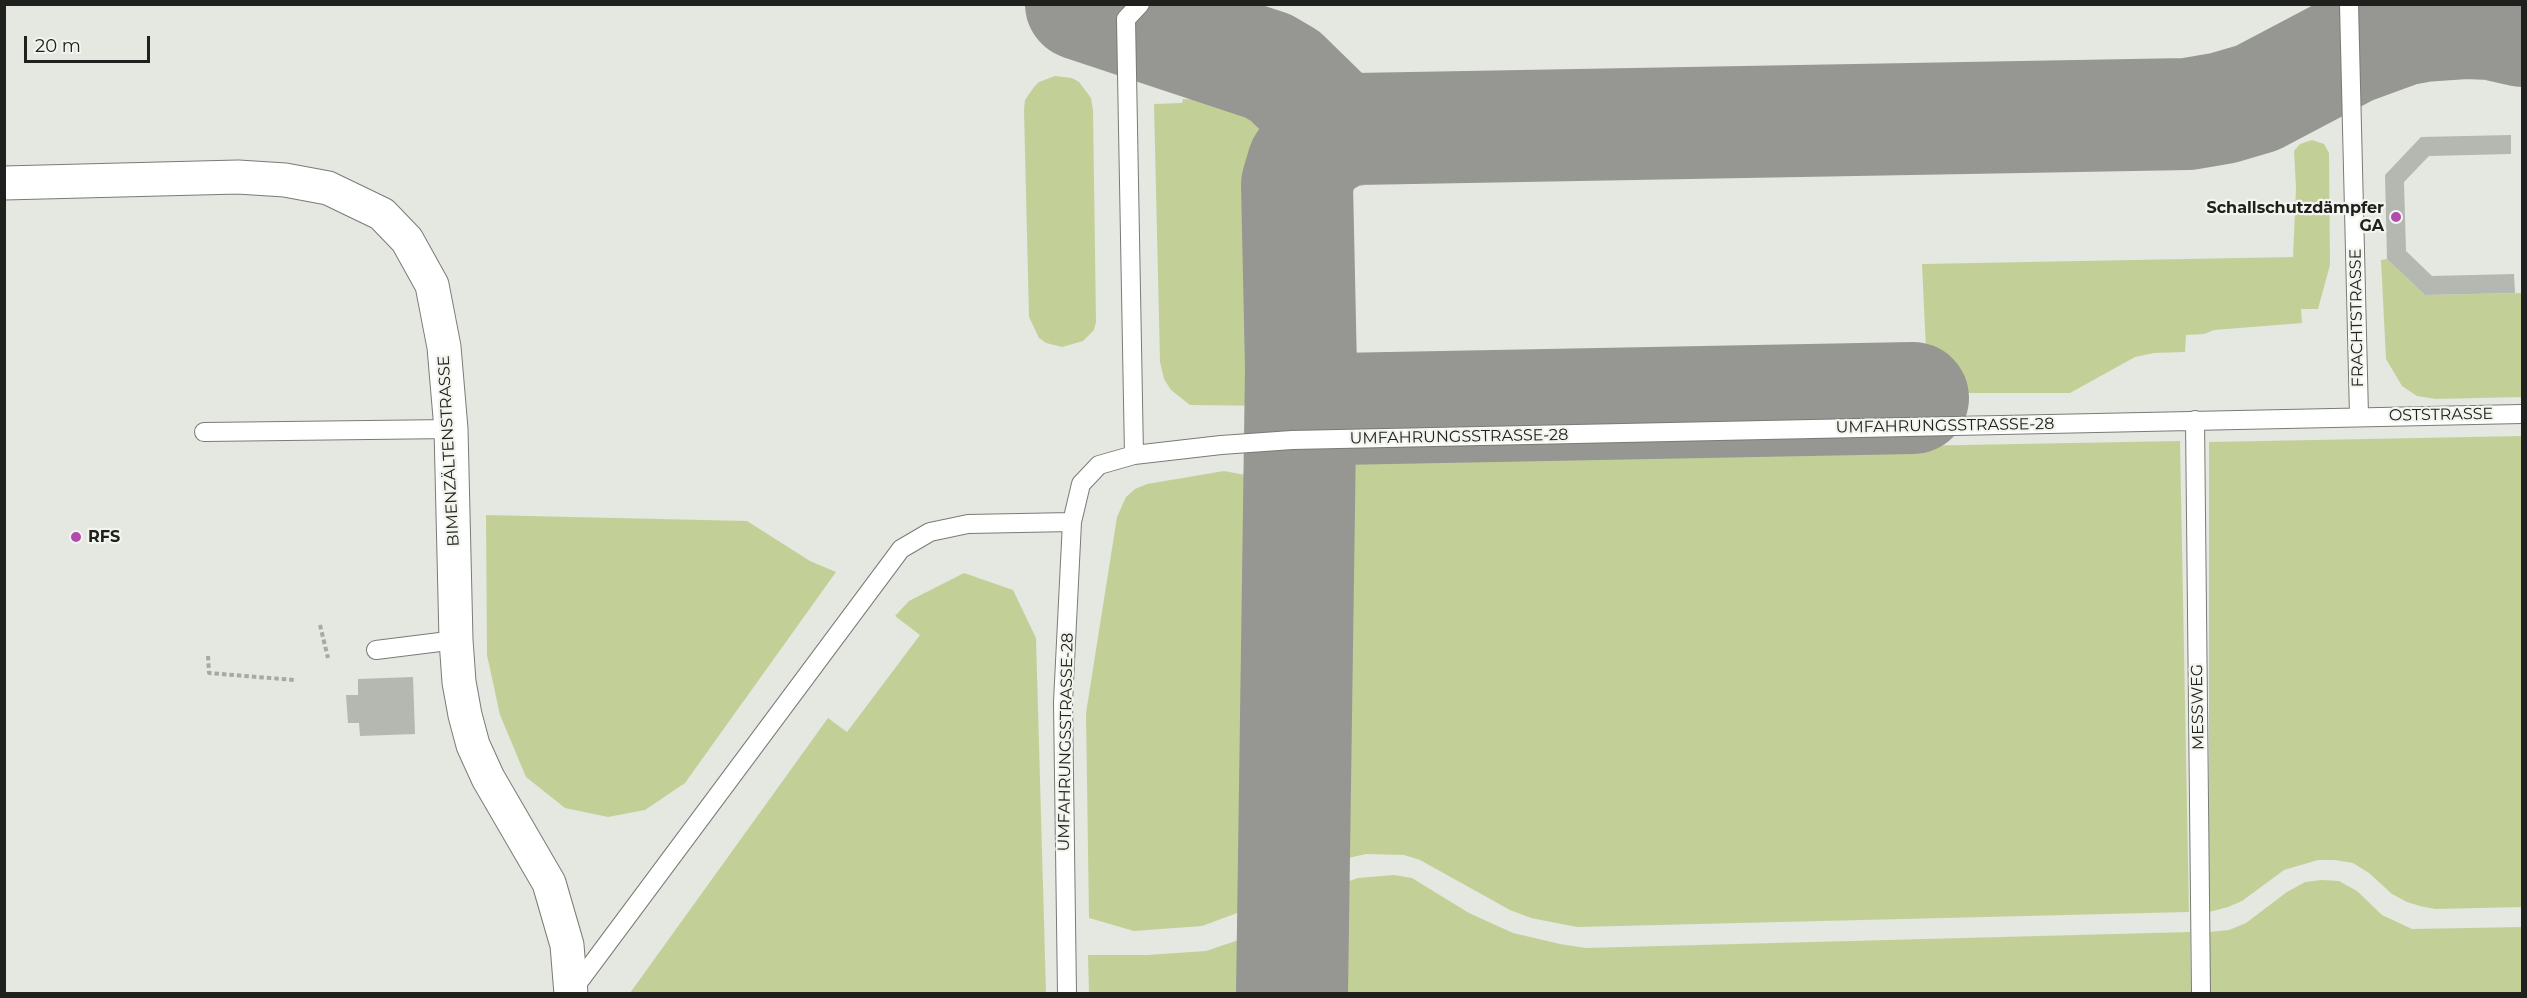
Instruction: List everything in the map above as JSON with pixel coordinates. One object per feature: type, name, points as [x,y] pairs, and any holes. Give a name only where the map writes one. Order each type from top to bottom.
[{"type":"street","name":"BIMENZÄLTENSTRASSE","points":[[4,183],[238,177],[285,180],[328,188],[382,214],[407,240],[432,285],[444,347],[451,429],[459,682],[473,745],[488,778],[549,883],[567,945],[570,993]]},
{"type":"lane","points":[[1134,455],[1125,19],[1140,4]]},
{"type":"lane","name":"FRACHTSTRASSE","points":[[2349,4],[2359,416]]},
{"type":"lane","name":"OSTSTRASSE","points":[[2359,416],[2523,414]]},
{"type":"lane","name":"UMFAHRUNGSSTRASSE-28","points":[[1066,993],[1063,702],[1072,522],[1078,492],[1090,473],[1099,465],[1134,455],[1292,440],[2359,416]]},
{"type":"lane","name":"MESSWEG","points":[[2195,420],[2201,993]]},
{"type":"lane","points":[[204,432],[451,429]]},
{"type":"lane","points":[[570,993],[901,549],[930,532],[968,524],[1072,522]]},
{"type":"lane","points":[[376,650],[456,640]]},
{"type":"path","points":[[320,625],[328,658]]},
{"type":"path","points":[[208,656],[209,673],[294,680]]},
{"type":"green space","points":[[1055,76],[1072,78],[1079,82],[1091,98],[1093,110],[1096,322],[1094,330],[1083,341],[1062,347],[1046,343],[1039,338],[1029,317],[1025,100],[1039,82]]},
{"type":"green space","points":[[1183,99],[1273,102],[1275,406],[1190,405],[1171,390],[1164,379],[1160,362],[1154,104],[1182,103]]},
{"type":"green space","points":[[2312,140],[2324,144],[2329,153],[2330,265],[2318,309],[2301,309],[2302,323],[2214,330],[2204,334],[2186,335],[2185,352],[2154,353],[2135,357],[2070,393],[1928,393],[1922,264],[2293,257],[2296,188],[2294,151],[2300,144]]},
{"type":"green space","points":[[2387,259],[2425,295],[2522,293],[2522,397],[2436,399],[2417,396],[2402,386],[2386,359],[2381,260]]},
{"type":"green space","points":[[2522,436],[2522,907],[2435,909],[2420,906],[2392,894],[2369,873],[2353,863],[2318,860],[2284,870],[2242,901],[2209,912],[2209,442]]},
{"type":"green space","points":[[2180,441],[2189,912],[1577,927],[1531,918],[1510,910],[1420,860],[1404,855],[1366,854],[1335,861],[1318,869],[1323,496],[1326,485],[1333,474],[1359,459],[1372,456]]},
{"type":"green space","points":[[1224,471],[1251,476],[1261,483],[1274,507],[1267,902],[1202,926],[1134,931],[1089,918],[1086,713],[1117,517],[1126,497],[1135,489],[1147,484]]},
{"type":"green space","points":[[486,515],[747,521],[810,561],[836,572],[685,783],[645,810],[608,817],[565,808],[526,777],[500,715],[487,655]]},
{"type":"green space","points":[[964,573],[1013,590],[1036,638],[1046,993],[630,993],[828,718],[847,732],[920,635],[895,616],[909,601]]},
{"type":"green space","points":[[1394,875],[1412,878],[1469,913],[1513,933],[1586,948],[2190,932],[2191,993],[1316,993],[1317,895],[1329,888],[1358,878]]},
{"type":"green space","points":[[2339,881],[2357,891],[2382,915],[2412,929],[2522,927],[2522,993],[2210,993],[2208,932],[2229,930],[2246,923],[2287,892],[2305,882]]},
{"type":"green space","points":[[1268,930],[1267,993],[1089,993],[1088,955],[1147,955],[1206,951]]},
{"type":"building","name":"Schallschutzdämpfer GA","points":[[2511,135],[2511,154],[2429,156],[2404,182],[2406,251],[2432,276],[2514,274],[2515,293],[2425,295],[2387,259],[2385,175],[2421,137]]},
{"type":"building","points":[[413,677],[415,734],[360,736],[359,723],[348,723],[346,695],[358,695],[358,679]]},
{"type":"taxiway","points":[[1081,4],[1268,66],[1285,76],[1328,118],[1344,127],[1356,129],[2188,114],[2223,108],[2257,98],[2350,49],[2402,30],[2468,23],[2491,24],[2522,31]]},
{"type":"taxiway","points":[[1292,994],[1301,369],[1297,184],[1303,164],[1317,145],[1341,132],[1360,129]]},
{"type":"taxiway","points":[[1301,369],[1311,396],[1338,409],[1913,398]]},
{"type":"place","name":"Schallschutzdämpfer GA","points":[[2396,217]]},
{"type":"place","name":"RFS","points":[[76,537]]}]
